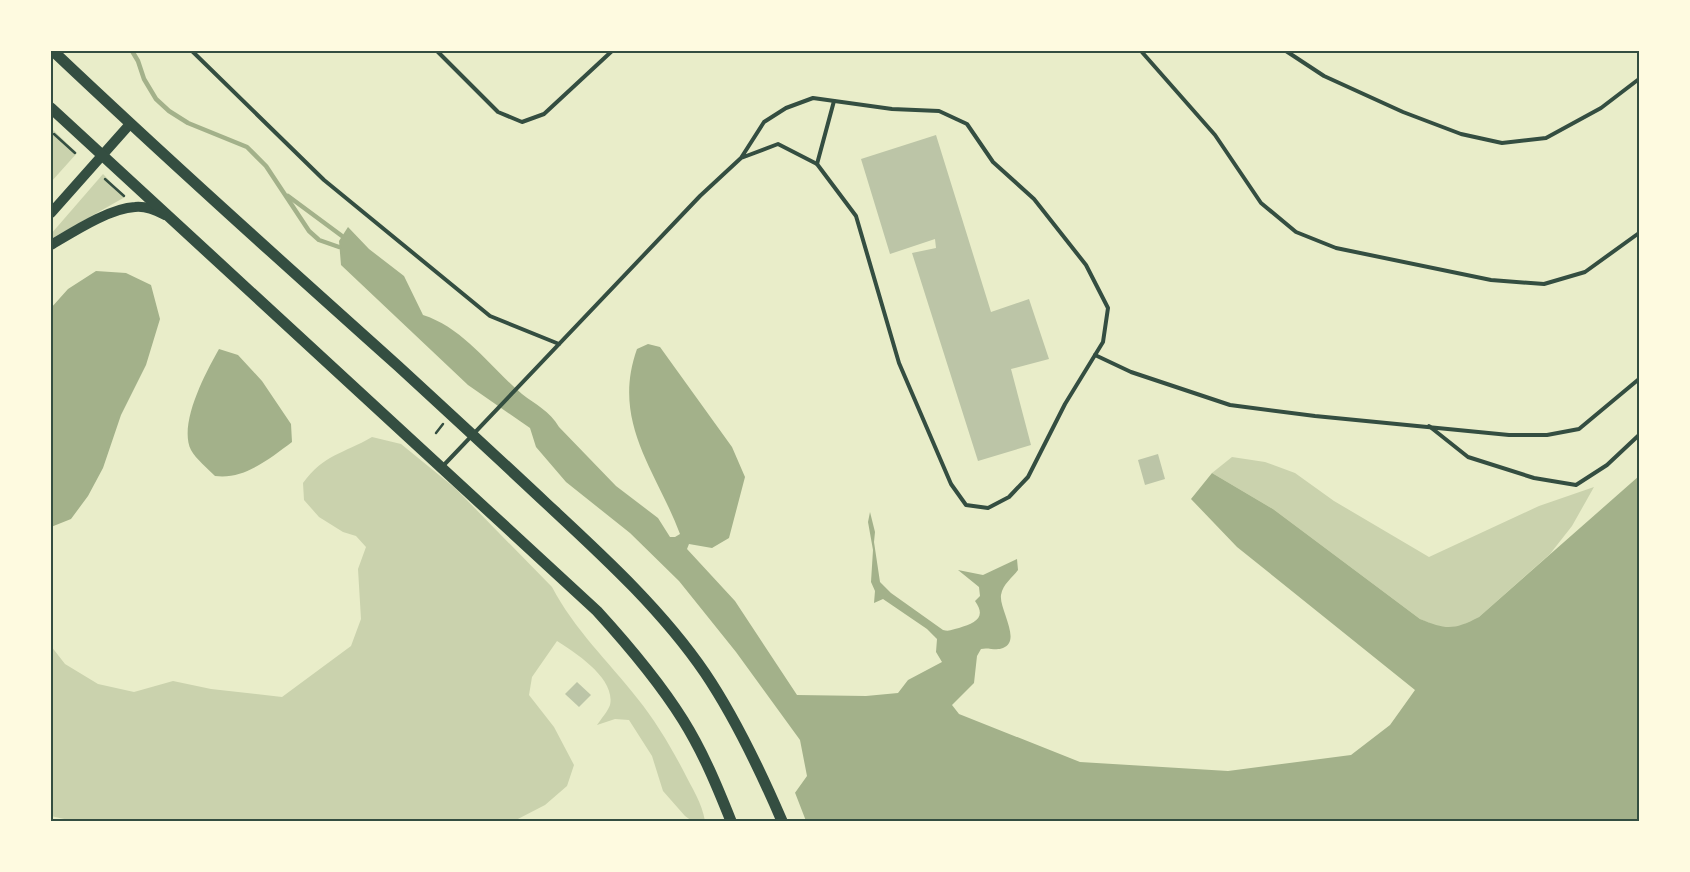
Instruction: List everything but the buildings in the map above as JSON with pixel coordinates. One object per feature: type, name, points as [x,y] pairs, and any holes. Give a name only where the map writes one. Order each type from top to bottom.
[{"type":"main road","points":[[53,51],[130,124],[472,434],[582,536],[642,597],[676,636],[705,674],[732,718],[782,821]]},
{"type":"main road","points":[[51,108],[597,610],[641,661],[683,720],[706,762],[731,821]]},
{"type":"main road","points":[[51,213],[130,124]]},
{"type":"main road","points":[[51,245],[101,217],[133,206],[155,210],[173,219]]},
{"type":"lane","points":[[192,51],[324,180],[490,316],[559,344]]},
{"type":"lane","points":[[437,51],[498,112],[522,122],[544,114],[612,51]]},
{"type":"lane","points":[[1141,51],[1215,135],[1261,203],[1296,232],[1336,248],[1490,280],[1544,284],[1584,272],[1639,233]]},
{"type":"lane","points":[[1286,51],[1324,76],[1403,112],[1461,134],[1502,143],[1546,138],[1601,108],[1639,79]]},
{"type":"lane","points":[[442,467],[700,196],[742,158],[764,122],[786,108],[813,98],[892,108],[939,111],[966,124],[993,162],[1034,199],[1086,265],[1108,308],[1102,342],[1065,404],[1028,477],[1009,498],[988,508],[966,505],[951,484],[899,363],[856,216],[817,164],[778,144],[742,158]]},
{"type":"lane","points":[[817,164],[834,101]]},
{"type":"lane","points":[[1095,355],[1131,372],[1230,405],[1315,416],[1509,435],[1547,435],[1579,429],[1639,379]]},
{"type":"lane","points":[[1429,426],[1468,457],[1534,478],[1576,485],[1607,465],[1639,435]]},
{"type":"path","points":[[54,134],[75,153]]},
{"type":"path","points":[[105,179],[124,196]]},
{"type":"path","points":[[436,433],[443,424]]},
{"type":"shaded area","points":[[52,129],[77,153],[51,182],[51,134]]},
{"type":"shaded area","points":[[103,174],[125,197],[51,239],[51,234]]},
{"type":"shaded area","points":[[348,227],[369,249],[404,276],[423,315],[451,329],[476,349],[522,394],[551,417],[616,486],[658,518],[670,537],[675,537],[680,534],[640,445],[633,423],[629,400],[630,375],[637,349],[648,344],[660,347],[732,447],[745,477],[729,538],[712,548],[689,544],[687,549],[735,601],[797,695],[866,696],[898,693],[908,680],[942,662],[936,652],[937,639],[927,629],[883,599],[874,603],[875,591],[871,582],[873,550],[868,522],[870,512],[875,532],[874,542],[880,582],[891,593],[943,630],[950,631],[974,622],[978,619],[980,612],[975,601],[980,596],[979,587],[958,570],[983,575],[1017,559],[1018,570],[1006,584],[1001,595],[1010,632],[1008,644],[1000,649],[981,649],[977,656],[974,683],[952,705],[959,714],[1080,762],[1228,771],[1351,755],[1390,725],[1415,690],[1237,547],[1191,499],[1212,473],[1273,509],[1420,619],[1444,627],[1463,624],[1479,617],[1639,476],[1639,821],[732,821],[792,797],[807,776],[800,740],[736,652],[679,581],[630,533],[566,482],[536,447],[530,428],[468,385],[341,265],[339,241]]},
{"type":"shaded area","points":[[96,271],[126,273],[151,285],[160,319],[146,365],[121,415],[103,468],[88,496],[71,519],[51,527],[51,308],[68,289]]},
{"type":"shaded area","points":[[219,349],[238,355],[262,381],[291,424],[292,442],[256,467],[236,475],[226,476],[215,476],[202,464],[191,450],[188,439],[188,426],[195,398]]},
{"type":"shaded area","points":[[372,437],[401,444],[455,488],[552,587],[570,617],[644,706],[656,724],[674,753],[696,796],[702,808],[705,821],[692,821],[685,816],[663,791],[652,756],[629,720],[615,719],[597,725],[610,705],[610,695],[607,686],[593,668],[557,641],[532,677],[529,695],[554,727],[574,765],[567,786],[545,805],[514,821],[73,821],[51,816],[51,646],[65,664],[98,684],[134,692],[173,681],[211,689],[282,697],[351,646],[361,619],[358,569],[366,547],[356,536],[343,532],[319,517],[304,500],[303,483],[326,460]]},
{"type":"shaded area","points":[[1232,457],[1265,462],[1295,473],[1334,501],[1429,557],[1539,506],[1594,487],[1572,526],[1550,554],[1479,617],[1461,626],[1450,628],[1438,627],[1420,619],[1273,509],[1212,473]]},
{"type":"pier","points":[[794,790],[806,821],[730,821],[790,795]]},
{"type":"waterway","points":[[132,51],[138,61],[144,79],[156,99],[169,111],[188,123],[247,147],[266,166],[309,231],[319,240],[339,247]]},
{"type":"waterway","points":[[288,196],[342,236]]}]
